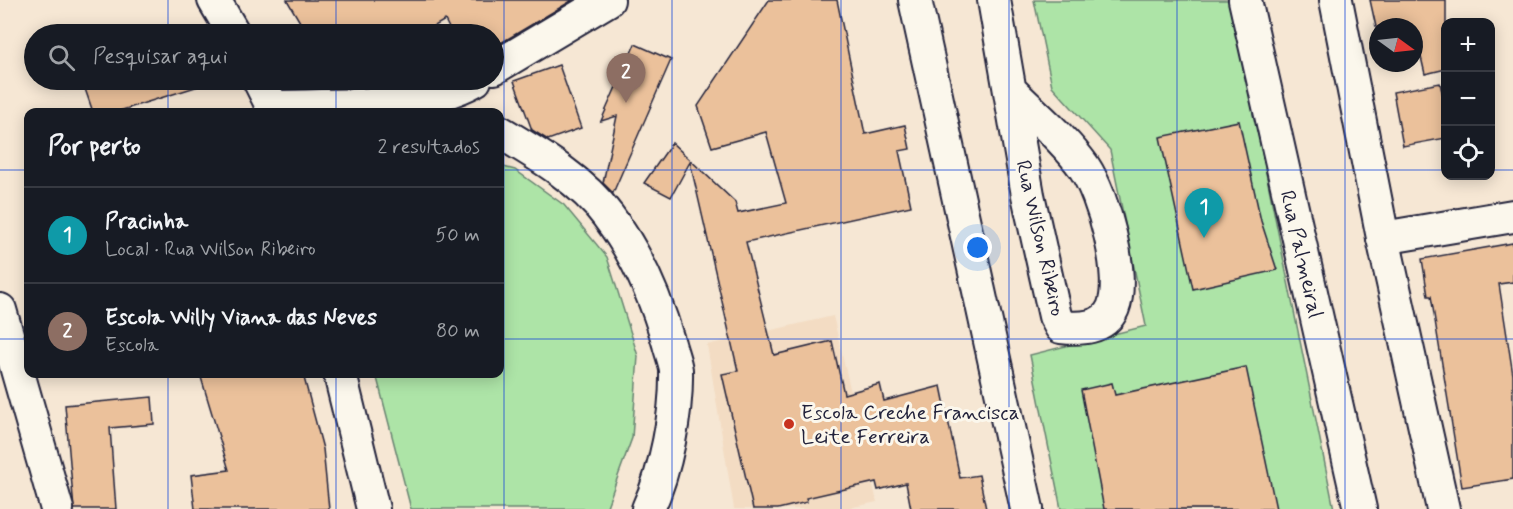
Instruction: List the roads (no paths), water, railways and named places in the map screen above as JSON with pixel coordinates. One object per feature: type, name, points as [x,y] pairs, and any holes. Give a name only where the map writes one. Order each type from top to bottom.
[{"type":"street","points":[[214,0],[228,24]]},
{"type":"street","points":[[504,62],[608,0]]},
{"type":"street","points":[[915,0],[1028,509]]},
{"type":"street","name":"Rua Wilson Ribeiro","points":[[994,0],[1028,195],[1055,316],[1061,327],[1081,329],[1095,325],[1112,308],[1114,290],[1111,239],[1103,208],[1083,167],[1011,91]]},
{"type":"street","name":"Rua Palmeiral","points":[[1245,0],[1360,509]]},
{"type":"street","points":[[1336,0],[1383,238],[1443,509]]},
{"type":"street","points":[[264,90],[274,108]]},
{"type":"street","points":[[308,108],[373,104],[434,95],[448,90]]},
{"type":"street","points":[[434,95],[458,108]]},
{"type":"street","points":[[504,135],[572,180],[608,215],[639,266],[660,311],[676,369],[669,438],[657,490],[648,509]]},
{"type":"street","points":[[1383,238],[1513,216]]},
{"type":"street","points":[[0,310],[57,509]]},
{"type":"street","points":[[341,378],[373,509]]},
{"type":"place","name":"Escola Willy Viana das Neves","points":[[626,103]]},
{"type":"place","name":"Pracinha","points":[[1204,238]]},
{"type":"place","name":"Escola Creche Francisca Leite Ferreira","points":[[789,424]]}]
